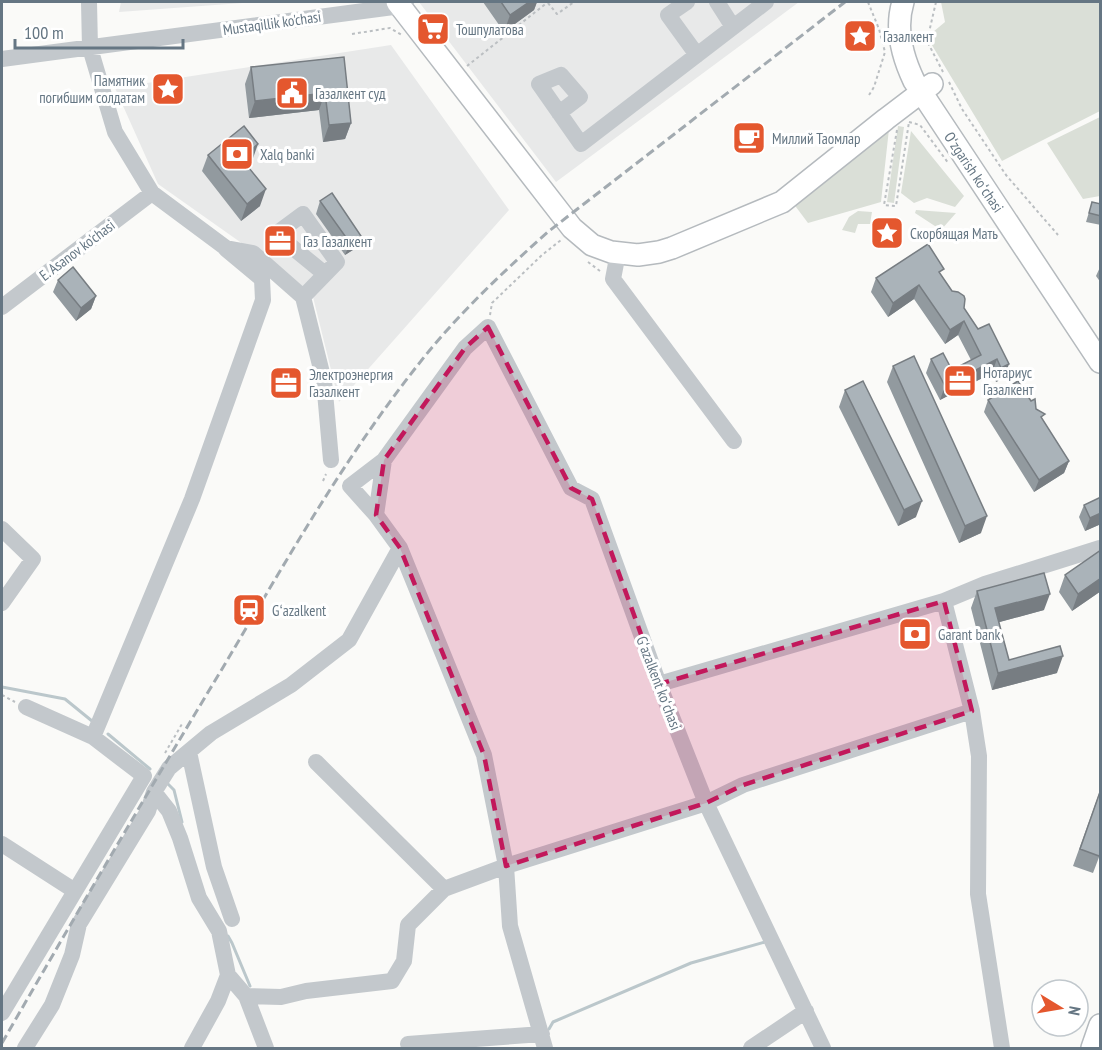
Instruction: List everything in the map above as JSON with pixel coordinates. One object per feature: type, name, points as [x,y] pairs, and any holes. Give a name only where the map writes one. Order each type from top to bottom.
[{"type":"main road","name":"Oʻzgarish koʻchasi","points":[[903,2],[900,36],[905,61],[951,117],[1101,342]]},
{"type":"main road","name":"Oʻzgarish koʻchasi","points":[[918,2],[913,39],[923,82],[991,195],[1101,362]]},
{"type":"main road","points":[[401,3],[572,228],[592,244],[618,253],[638,255],[666,250],[782,201],[886,119],[923,82]]},
{"type":"main road","points":[[1092,1048],[1101,1025]]},
{"type":"street","points":[[89,2],[90,48],[115,132],[152,193],[226,248],[262,279],[263,300],[192,499],[93,737]]},
{"type":"street","points":[[687,2],[668,15],[697,55]]},
{"type":"street","points":[[717,2],[733,27]]},
{"type":"street","points":[[559,112],[581,144],[766,2]]},
{"type":"street","name":"Mustaqillik ko'chasi","points":[[2,59],[401,3]]},
{"type":"street","name":"E. Asanov ko'chasi","points":[[2,307],[152,193]]},
{"type":"street","points":[[226,248],[253,253],[303,297],[324,381],[331,460]]},
{"type":"street","points":[[618,253],[613,279],[734,441]]},
{"type":"street","points":[[303,297],[325,274]]},
{"type":"street","points":[[408,1044],[544,1041],[510,926],[507,866],[484,755],[400,548],[376,515],[350,486],[384,460],[465,348],[488,327]]},
{"type":"street","name":"Gʻazalkent koʻchasi","points":[[488,327],[571,488],[592,499],[659,684],[706,803],[823,1048]]},
{"type":"street","points":[[376,515],[384,460]]},
{"type":"street","points":[[2,529],[33,559],[2,603]]},
{"type":"street","points":[[25,1048],[52,1005],[72,955],[79,924],[148,811],[154,792],[169,768],[211,733],[291,685],[350,640],[400,548]]},
{"type":"street","points":[[659,684],[944,601],[985,584],[1101,548]]},
{"type":"street","points":[[944,601],[972,711],[979,756],[978,894],[1002,1048]]},
{"type":"street","points":[[2,1013],[144,776],[93,737],[26,707]]},
{"type":"street","points":[[246,996],[281,997],[392,981],[404,961],[408,925],[444,889],[507,866],[706,803],[743,784],[972,711]]},
{"type":"street","points":[[189,752],[214,867],[232,919]]},
{"type":"street","points":[[316,762],[444,889]]},
{"type":"street","points":[[154,792],[169,811],[199,898],[219,931],[228,975],[246,996],[266,1048]]},
{"type":"street","points":[[2,844],[75,891]]},
{"type":"street","points":[[192,1048],[218,1001],[228,975]]},
{"type":"street","points":[[751,1048],[806,1011]]},
{"type":"path","points":[[462,69],[548,2],[556,14],[574,2]]},
{"type":"path","points":[[868,2],[885,52],[869,96]]},
{"type":"path","points":[[936,2],[927,41],[957,99],[1006,175],[1058,235]]},
{"type":"path","points":[[352,34],[390,28],[402,35]]},
{"type":"path","points":[[898,123],[884,205],[896,206],[909,122],[920,125],[952,170]]},
{"type":"path","points":[[488,327],[492,303],[563,238]]},
{"type":"highlighted area","points":[[488,327],[571,488],[592,499],[659,684],[944,601],[972,711],[743,785],[706,803],[506,866],[484,755],[400,548],[376,515],[384,460],[465,348]]},
{"type":"shaded area","points":[[121,2],[256,2],[119,12]]},
{"type":"shaded area","points":[[419,2],[799,2],[556,182]]},
{"type":"shaded area","points":[[941,2],[1100,2],[1100,111],[1002,161],[927,37],[945,22]]},
{"type":"shaded area","points":[[391,45],[509,210],[339,402],[312,293],[158,184],[115,88]]},
{"type":"shaded area","points":[[1100,117],[1100,196],[1083,199],[1047,143]]},
{"type":"shaded area","points":[[898,126],[904,127],[894,203],[887,202]]},
{"type":"shaded area","points":[[889,129],[881,202],[808,223],[793,203]]},
{"type":"shaded area","points":[[911,131],[964,196],[955,207],[927,198],[914,203],[901,193]]},
{"type":"shaded area","points":[[916,210],[956,213],[941,230],[915,213]]},
{"type":"shaded area","points":[[858,211],[872,212],[870,224],[858,224],[855,233],[842,230],[849,217]]},
{"type":"building","points":[[501,2],[529,2],[510,15]]},
{"type":"building","points":[[344,57],[351,123],[329,125],[325,93],[255,101],[251,67]]},
{"type":"building","points":[[244,126],[258,144],[241,158],[266,189],[247,204],[208,155]]},
{"type":"building","points":[[332,193],[361,236],[350,243],[320,201]]},
{"type":"building","points":[[1092,202],[1101,204],[1101,216],[1089,213]]},
{"type":"building","points":[[928,244],[944,269],[939,272],[952,291],[964,296],[964,308],[978,329],[989,324],[1009,364],[1001,368],[997,359],[945,386],[931,359],[943,353],[952,370],[981,355],[964,321],[950,330],[919,285],[893,303],[876,278]]},
{"type":"building","points":[[73,267],[96,296],[81,308],[58,280]]},
{"type":"building","points":[[914,356],[987,516],[965,526],[893,366]]},
{"type":"building","points":[[863,381],[922,501],[904,510],[845,390]]},
{"type":"building","points":[[1018,381],[1031,401],[1035,399],[1036,409],[1045,414],[1041,417],[1069,461],[1039,480],[988,400]]},
{"type":"building","points":[[1101,497],[1101,513],[1090,518],[1084,505]]},
{"type":"building","points":[[1101,550],[1101,578],[1078,594],[1065,575]]},
{"type":"building","points":[[1044,573],[1050,594],[995,608],[1009,660],[1060,646],[1063,656],[998,673],[977,591]]},
{"type":"building","points":[[1101,789],[1101,852],[1099,856],[1080,849]]},
{"type":"waterway","points":[[2,687],[65,699],[92,721]]},
{"type":"waterway","points":[[108,734],[150,769]]},
{"type":"waterway","points":[[166,782],[174,790],[182,822]]},
{"type":"waterway","points":[[228,936],[250,986]]},
{"type":"waterway","points":[[549,1029],[553,1022],[691,963],[765,942]]},
{"type":"railway","points":[[2,1043],[294,548],[367,434],[421,361],[482,293],[549,231],[845,2]]},
{"type":"place","name":"Тошпулатова","points":[[433,29]]},
{"type":"place","name":"Газалкент","points":[[860,36]]},
{"type":"place","name":"Памятник погибшим солдатам","points":[[168,89]]},
{"type":"place","name":"Газалкент суд","points":[[292,93]]},
{"type":"place","name":"Миллий Таомлар","points":[[749,138]]},
{"type":"place","name":"Xalq banki","points":[[237,154]]},
{"type":"place","name":"Скорбящая Мать","points":[[887,233]]},
{"type":"place","name":"Газ Газалкент","points":[[280,241]]},
{"type":"place","name":"Нотариус Газалкент","points":[[960,381]]},
{"type":"place","name":"Электроэнергия Газалкент","points":[[286,383]]},
{"type":"place","name":"Gʻazalkent","points":[[249,610]]},
{"type":"place","name":"Garant bank","points":[[915,634]]}]
